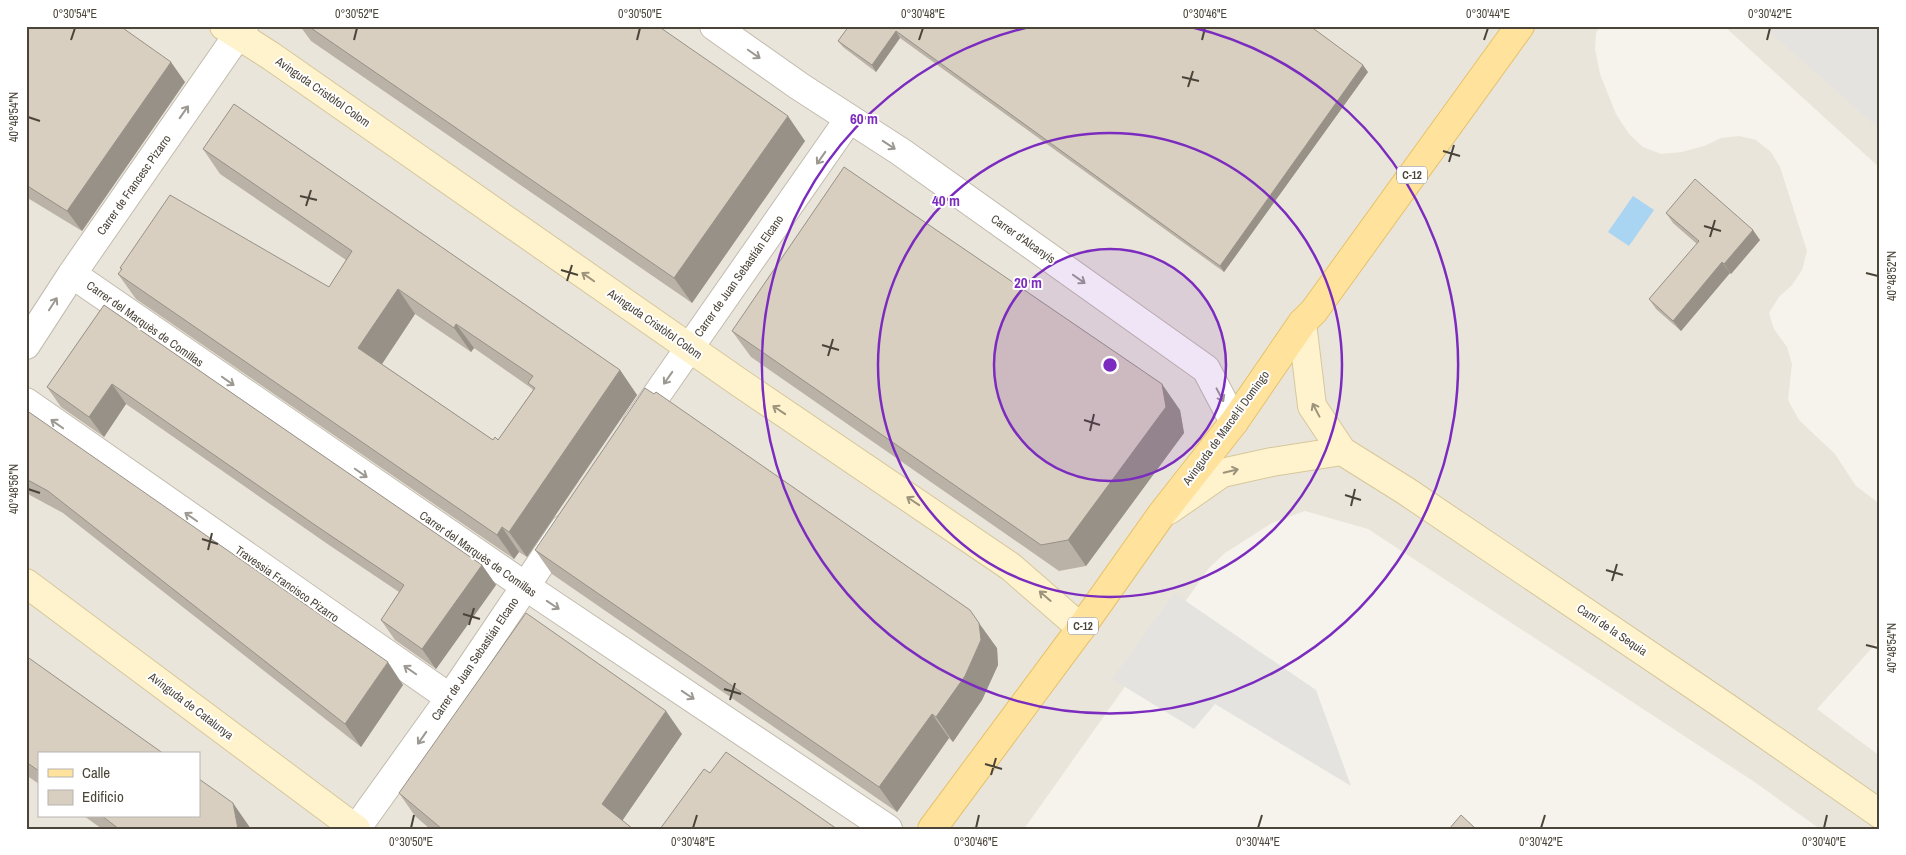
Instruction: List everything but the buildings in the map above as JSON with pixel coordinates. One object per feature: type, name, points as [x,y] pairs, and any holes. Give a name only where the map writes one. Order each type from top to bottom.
[{"type":"main road","name":"Avinguda de Marcel·lí Domingo","points":[[932,829],[1081,628],[1161,515],[1234,422],[1302,323],[1314,311],[1520,26]]},
{"type":"street","name":"Carrer d'Alcanyís","points":[[714,26],[849,119],[901,152],[1206,369],[1234,422]]},
{"type":"street","name":"Carrer de Francesc Pizarro","points":[[26,345],[235,29]]},
{"type":"street","name":"Avinguda Cristòfol Colom","points":[[235,29],[279,62],[689,347],[1011,567],[1081,628]]},
{"type":"street","name":"Carrer de Juan Sebastián Elcano","points":[[621,446],[849,119]]},
{"type":"street","name":"Carrer del Marquès de Comillas","points":[[72,274],[525,586],[888,829]]},
{"type":"street","points":[[1161,515],[1222,473],[1272,462],[1342,451],[1312,406],[1302,323]]},
{"type":"street","name":"Travessia Francisco Pizarro","points":[[26,402],[450,698]]},
{"type":"street","name":"Camí de la Sequia","points":[[1342,451],[1423,502],[1726,707],[1880,814]]},
{"type":"street","name":"Carrer de Juan Sebastián Elcano","points":[[356,829],[450,698],[576,512]]},
{"type":"street","name":"Avinguda de Catalunya","points":[[26,584],[356,829]]},
{"type":"shaded area","points":[[26,26],[1602,26],[1596,32],[1595,49],[1600,74],[1616,114],[1629,134],[1643,147],[1661,154],[1682,152],[1704,146],[1721,138],[1739,136],[1756,140],[1771,152],[1780,167],[1807,251],[1802,270],[1792,285],[1779,297],[1769,313],[1774,329],[1787,347],[1792,364],[1788,400],[1799,420],[1835,454],[1856,486],[1880,504],[1880,639],[1817,709],[1880,756],[1880,829],[1820,829],[1753,781],[1368,529],[1305,511],[1272,523],[1225,553],[1209,568],[1024,829],[26,829]]},
{"type":"shaded area","points":[[1724,26],[1880,26],[1880,168]]},
{"type":"shaded area","points":[[1763,26],[1880,26],[1880,130]]},
{"type":"shaded area","points":[[1174,593],[1316,690],[1351,786],[1215,704],[1194,729],[1112,679]]},
{"type":"water","points":[[1633,196],[1654,210],[1629,246],[1608,232]]}]
